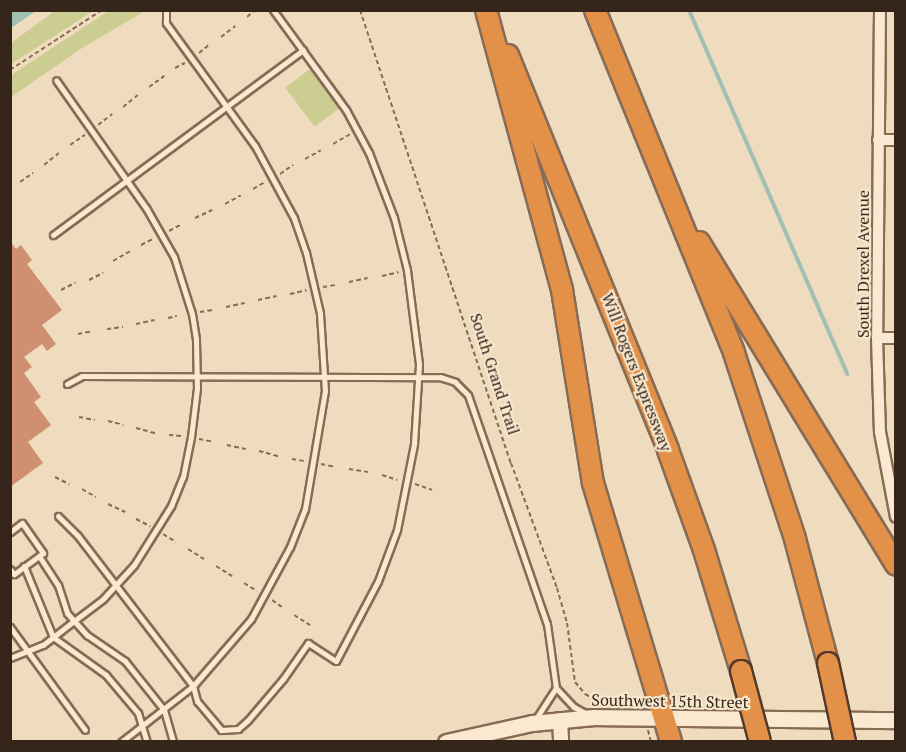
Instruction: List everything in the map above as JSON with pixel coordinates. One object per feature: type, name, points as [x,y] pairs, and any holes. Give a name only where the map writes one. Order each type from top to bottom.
[{"type":"highway","name":"Will Rogers Expressway","points":[[488,10],[668,450],[704,550],[760,741]]},
{"type":"highway","points":[[488,10],[561,290],[593,483],[671,741]]},
{"type":"highway","points":[[595,10],[734,353],[795,539],[846,741]]},
{"type":"highway","points":[[673,202],[721,275],[747,324],[896,565]]},
{"type":"main road","name":"Southwest 15th Street","points":[[446,741],[532,723],[594,717],[896,720]]},
{"type":"street","name":"South Drexel Avenue","points":[[880,10],[878,140],[880,432],[896,517]]},
{"type":"street","points":[[878,140],[896,140]]},
{"type":"street","points":[[878,338],[896,338]]},
{"type":"street","points":[[560,720],[561,741]]},
{"type":"lane","points":[[121,741],[143,727],[193,686],[251,619],[290,548],[305,509],[325,391],[320,313],[306,253],[294,218],[255,146],[166,23],[166,10]]},
{"type":"lane","points":[[58,516],[78,536],[193,686],[197,700],[221,730],[238,729],[248,720],[283,679],[308,643],[336,661],[374,590],[397,530],[414,444],[419,377],[407,270],[394,218],[369,153],[346,110],[273,10]]},
{"type":"lane","points":[[53,235],[303,50]]},
{"type":"lane","points":[[10,658],[29,652],[53,637],[116,587],[134,565],[171,506],[183,477],[191,437],[197,376],[196,339],[184,283],[162,234],[56,80]]},
{"type":"lane","points":[[67,384],[82,376],[324,376],[446,378],[462,387],[468,395],[546,624],[556,688],[574,707],[594,717]]},
{"type":"lane","points":[[10,532],[22,523],[44,554],[14,574],[10,569]]},
{"type":"lane","points":[[39,556],[58,585],[67,613],[87,635],[126,661],[164,710],[173,741]]},
{"type":"lane","points":[[24,566],[53,637],[106,675],[138,713],[147,741]]},
{"type":"lane","points":[[10,627],[85,730]]},
{"type":"lane","points":[[532,723],[556,688]]},
{"type":"path","points":[[10,70],[102,10]]},
{"type":"path","points":[[247,17],[255,10]]},
{"type":"path","name":"South Grand Trail","points":[[360,10],[511,463],[557,588],[567,623],[575,682],[585,694],[599,702],[610,704],[629,698],[632,704]]},
{"type":"path","points":[[221,37],[235,26]]},
{"type":"path","points":[[196,55],[209,45]]},
{"type":"path","points":[[175,68],[185,63]]},
{"type":"path","points":[[149,87],[164,76]]},
{"type":"path","points":[[123,107],[138,95]]},
{"type":"path","points":[[96,126],[112,114]]},
{"type":"path","points":[[70,145],[85,134]]},
{"type":"path","points":[[333,144],[350,134]]},
{"type":"path","points":[[305,159],[321,150]]},
{"type":"path","points":[[44,165],[59,153]]},
{"type":"path","points":[[279,174],[293,165]]},
{"type":"path","points":[[20,182],[33,173]]},
{"type":"path","points":[[253,189],[267,181]]},
{"type":"path","points":[[225,204],[241,195]]},
{"type":"path","points":[[195,218],[212,210]]},
{"type":"path","points":[[168,231],[182,224]]},
{"type":"path","points":[[141,245],[156,237]]},
{"type":"path","points":[[113,261],[130,251]]},
{"type":"path","points":[[382,276],[400,272]]},
{"type":"path","points":[[89,280],[103,273]]},
{"type":"path","points":[[349,282],[368,278]]},
{"type":"path","points":[[61,291],[75,282]]},
{"type":"path","points":[[326,286],[335,285]]},
{"type":"path","points":[[290,294],[307,290]]},
{"type":"path","points":[[258,300],[277,296]]},
{"type":"path","points":[[226,307],[245,303]]},
{"type":"path","points":[[204,311],[213,310]]},
{"type":"path","points":[[168,318],[177,316]]},
{"type":"path","points":[[136,324],[154,320]]},
{"type":"path","points":[[107,329],[123,327]]},
{"type":"path","points":[[78,334],[93,331]]},
{"type":"path","points":[[78,417],[95,420]]},
{"type":"path","points":[[108,421],[124,425]]},
{"type":"path","points":[[136,428],[154,433]]},
{"type":"path","points":[[169,435],[185,436]]},
{"type":"path","points":[[198,439],[214,442]]},
{"type":"path","points":[[227,445],[246,449]]},
{"type":"path","points":[[259,451],[278,456]]},
{"type":"path","points":[[292,459],[307,462]]},
{"type":"path","points":[[321,464],[336,467]]},
{"type":"path","points":[[350,469],[369,472]]},
{"type":"path","points":[[382,475],[400,481]]},
{"type":"path","points":[[55,477],[69,484]]},
{"type":"path","points":[[414,483],[432,490]]},
{"type":"path","points":[[82,489],[96,497]]},
{"type":"path","points":[[108,504],[125,512]]},
{"type":"path","points":[[136,519],[151,526]]},
{"type":"path","points":[[163,534],[176,542]]},
{"type":"path","points":[[188,549],[204,559]]},
{"type":"path","points":[[216,566],[232,576]]},
{"type":"path","points":[[244,583],[258,591]]},
{"type":"path","points":[[270,598],[282,608]]},
{"type":"path","points":[[294,615],[310,625]]},
{"type":"path","points":[[645,725],[651,741]]},
{"type":"green space","points":[[110,10],[145,11],[82,48],[11,97],[11,75]]},
{"type":"green space","points":[[55,11],[93,11],[11,64],[11,43]]},
{"type":"green space","points":[[318,63],[347,102],[315,127],[285,88]]},
{"type":"shaded area","points":[[11,10],[36,10],[36,11],[11,28]]},
{"type":"building","points":[[10,241],[16,249],[21,245],[32,260],[27,264],[62,310],[42,325],[56,344],[47,351],[42,344],[24,357],[32,367],[24,373],[41,397],[34,402],[51,425],[28,442],[43,463],[10,487]]},
{"type":"waterway","points":[[689,10],[847,374]]}]
